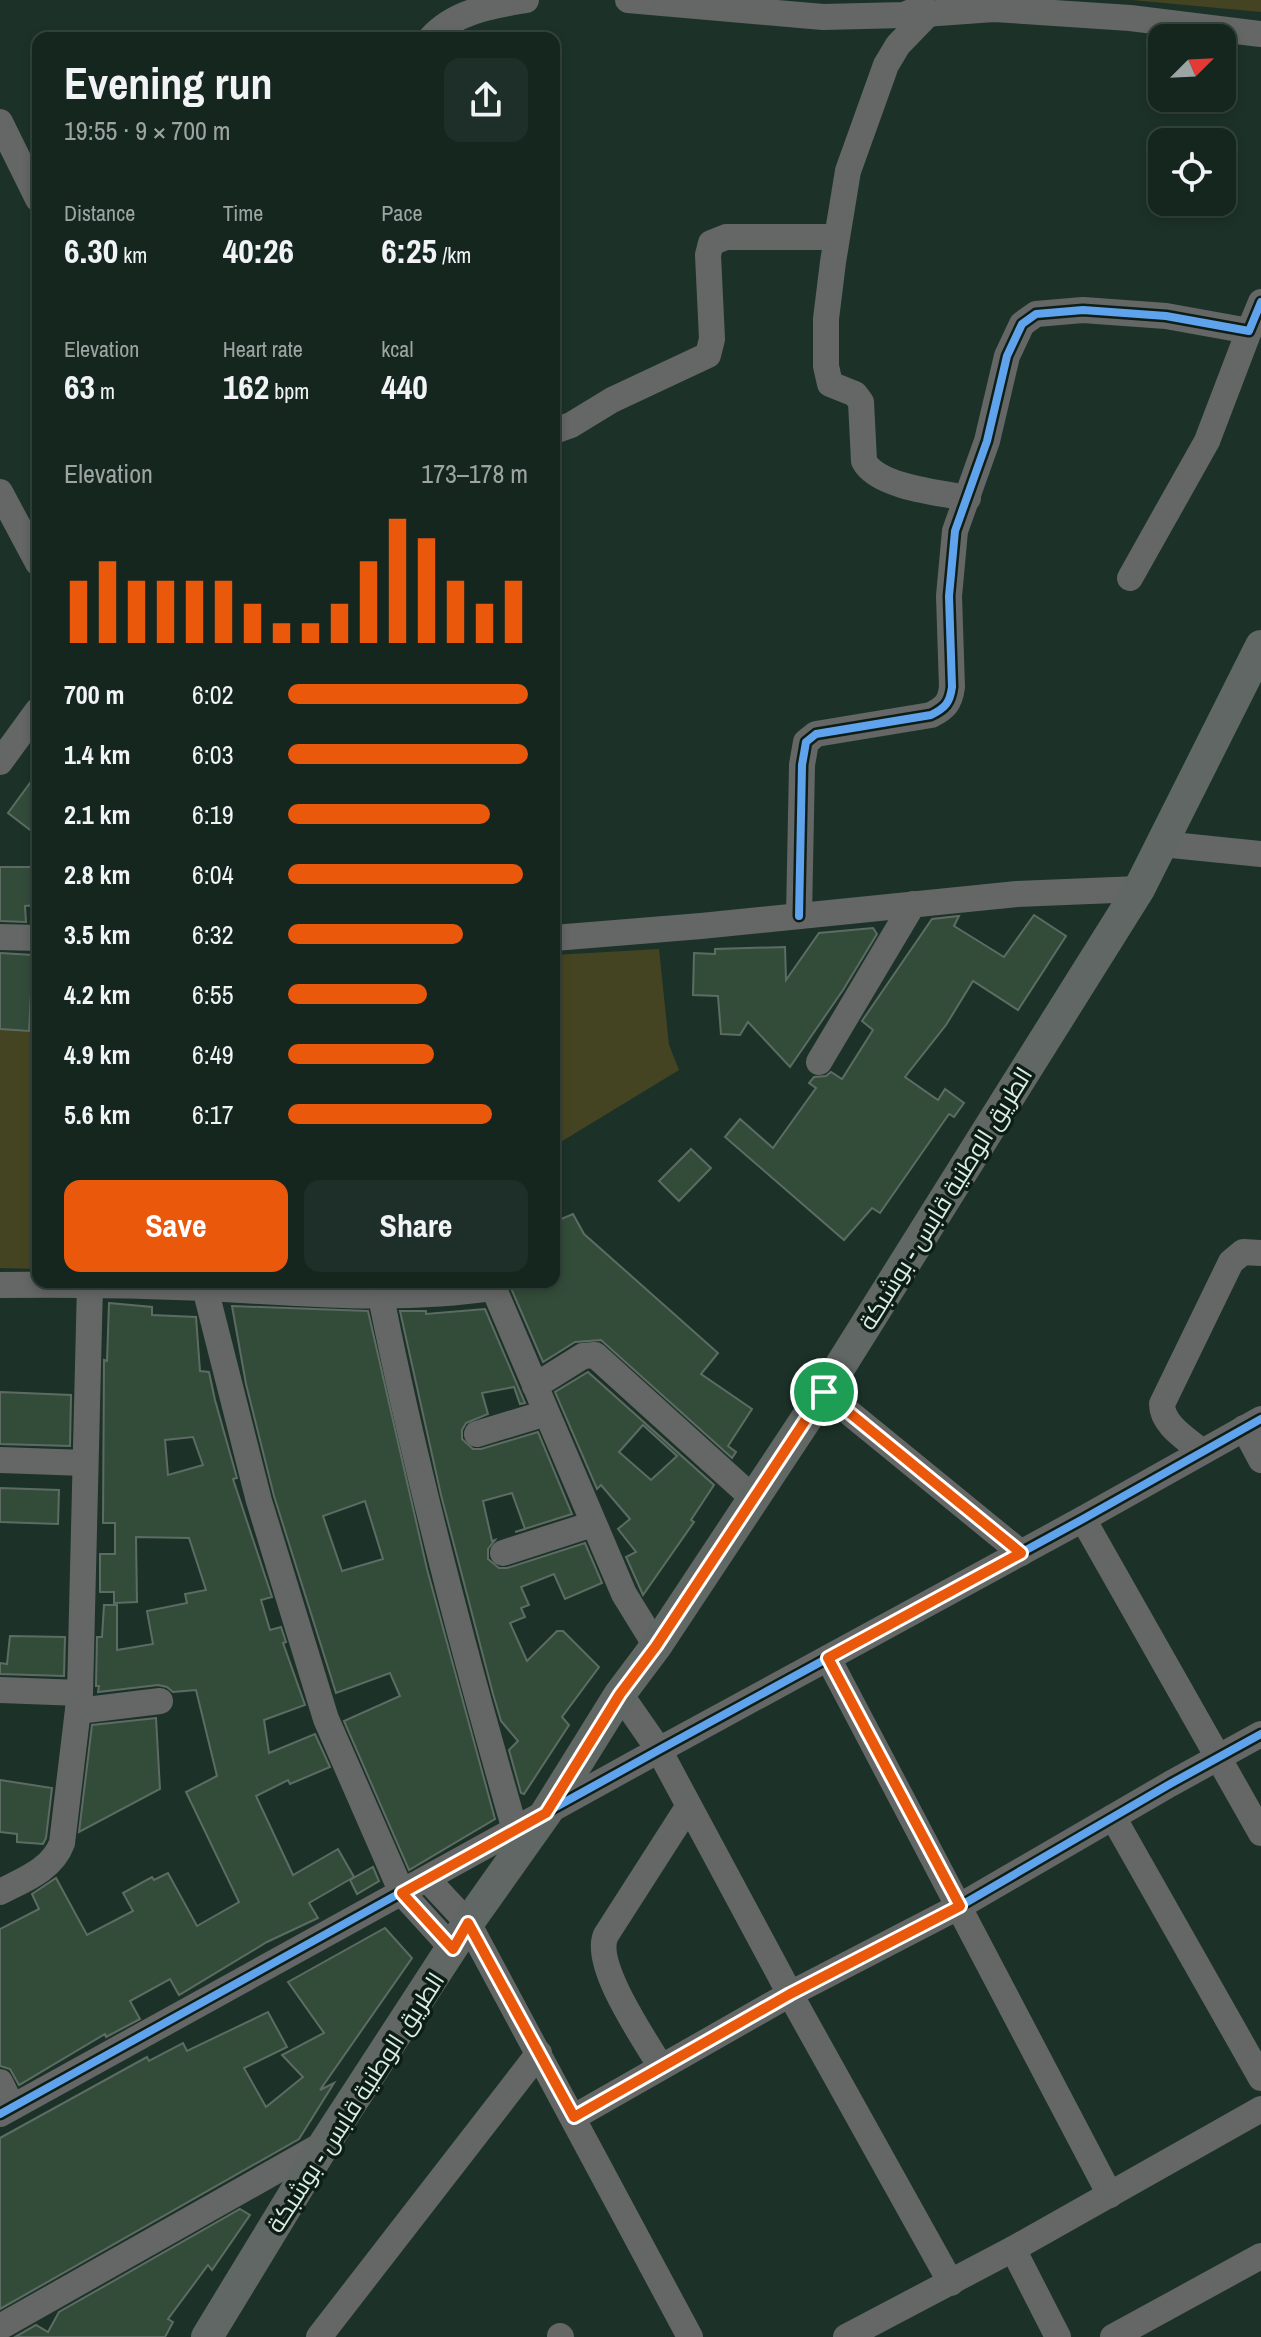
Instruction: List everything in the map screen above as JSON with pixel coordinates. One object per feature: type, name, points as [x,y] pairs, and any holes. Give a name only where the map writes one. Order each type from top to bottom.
[{"type":"main road","name":"الطريق الوطنية قابس - بوشبكة","points":[[207,2337],[325,2143],[546,1813],[620,1694],[656,1646],[824,1392],[1139,889],[1253,679],[1261,646]]},
{"type":"street","points":[[437,32],[466,14],[526,0]]},
{"type":"street","points":[[628,0],[823,17],[994,5],[1261,34]]},
{"type":"street","points":[[924,10],[886,65],[848,171],[826,319],[827,374],[830,384],[855,394],[861,402],[864,461],[868,468],[883,478],[968,498]]},
{"type":"street","points":[[2,133],[32,188]]},
{"type":"street","points":[[560,429],[612,400],[708,355],[712,339],[708,255],[711,243],[726,237],[836,237]]},
{"type":"street","points":[[1130,578],[1207,441],[1261,302]]},
{"type":"street","points":[[799,916],[802,765],[806,742],[816,734],[931,715],[944,709],[950,701],[949,596],[955,531],[987,441],[1007,356],[1014,337],[1029,317],[1083,310],[1166,316],[1249,331]]},
{"type":"street","points":[[0,492],[32,552]]},
{"type":"street","points":[[0,762],[32,718]]},
{"type":"street","points":[[1162,844],[1261,854]]},
{"type":"street","points":[[560,937],[1017,894],[1139,889]]},
{"type":"street","points":[[819,1062],[913,904]]},
{"type":"street","points":[[0,937],[32,938]]},
{"type":"street","points":[[1202,1452],[1171,1425],[1164,1416],[1162,1404],[1231,1262],[1243,1252],[1261,1253]]},
{"type":"street","points":[[0,1285],[32,1285]]},
{"type":"street","points":[[0,1892],[38,1872],[58,1854],[66,1818],[79,1702],[90,1288]]},
{"type":"street","points":[[457,1288],[381,1297],[205,1288],[259,1501],[326,1719],[402,1893],[461,1936]]},
{"type":"street","points":[[493,1288],[624,1594],[656,1646]]},
{"type":"street","points":[[381,1297],[409,1435],[515,1830]]},
{"type":"street","points":[[535,1386],[583,1356],[595,1355],[754,1499]]},
{"type":"street","points":[[824,1392],[1021,1553]]},
{"type":"street","points":[[477,1434],[546,1413]]},
{"type":"street","points":[[0,2082],[6,2110],[1083,1519],[1252,1423],[1261,1460]]},
{"type":"street","points":[[0,1460],[85,1463]]},
{"type":"street","points":[[1083,1519],[1261,1833]]},
{"type":"street","points":[[503,1553],[593,1524]]},
{"type":"street","points":[[828,1658],[1110,2195]]},
{"type":"street","points":[[0,1690],[79,1702],[160,1701]]},
{"type":"street","points":[[620,1694],[659,1750],[951,2283]]},
{"type":"street","points":[[574,2117],[790,1994],[960,1906],[1261,1734]]},
{"type":"street","points":[[661,2067],[626,2006],[607,1965],[602,1946],[688,1807]]},
{"type":"street","points":[[1113,1817],[1261,2078]]},
{"type":"street","points":[[427,1879],[539,2053],[690,2337]]},
{"type":"street","points":[[319,2337],[539,2053]]},
{"type":"street","points":[[846,2337],[1013,2249],[1261,2109]]},
{"type":"street","points":[[0,2327],[325,2143]]},
{"type":"street","points":[[1013,2249],[1058,2337]]},
{"type":"street","points":[[1113,2337],[1261,2256]]},
{"type":"shaded area","points":[[1132,0],[1261,0],[1261,12]]},
{"type":"shaded area","points":[[659,949],[669,1045],[679,1070],[560,1142],[560,955]]},
{"type":"shaded area","points":[[32,974],[32,1269],[0,1268],[0,1029],[29,1031]]},
{"type":"building","points":[[32,780],[32,831],[8,813]]},
{"type":"building","points":[[0,867],[32,867],[32,905],[25,906],[26,922],[0,921]]},
{"type":"building","points":[[1034,915],[1066,936],[1018,1010],[973,981],[946,1025],[905,1077],[938,1100],[945,1089],[964,1103],[954,1117],[949,1114],[880,1213],[872,1208],[844,1240],[725,1137],[740,1119],[773,1148],[816,1088],[809,1083],[814,1077],[826,1076],[831,1072],[842,1079],[873,1030],[862,1021],[932,919],[959,916],[954,926],[1004,957]]},
{"type":"building","points":[[873,928],[877,934],[790,1067],[748,1022],[740,1035],[721,1034],[718,996],[693,995],[694,953],[715,954],[715,949],[785,947],[786,980],[819,933]]},
{"type":"building","points":[[0,953],[32,955],[29,1031],[0,1029]]},
{"type":"building","points":[[691,1149],[711,1168],[679,1201],[659,1181]]},
{"type":"building","points":[[573,1214],[584,1234],[718,1353],[701,1374],[752,1409],[728,1446],[736,1452],[732,1458],[601,1340],[575,1342],[543,1362],[511,1288],[560,1288],[560,1219]]},
{"type":"building","points":[[109,1303],[152,1307],[152,1315],[196,1317],[200,1371],[209,1372],[237,1478],[233,1479],[272,1597],[261,1600],[270,1630],[281,1627],[286,1642],[283,1643],[305,1705],[264,1720],[269,1753],[315,1734],[330,1767],[290,1784],[288,1780],[256,1796],[293,1875],[338,1849],[354,1877],[309,1903],[318,1918],[267,1942],[179,1995],[170,1979],[130,2001],[140,2019],[106,2037],[105,2034],[19,2085],[10,2069],[0,2066],[0,1929],[39,1909],[32,1894],[56,1878],[87,1935],[133,1911],[123,1893],[152,1877],[154,1880],[168,1873],[197,1926],[239,1902],[186,1792],[217,1776],[196,1690],[173,1692],[158,1685],[98,1692],[99,1686],[96,1686],[97,1637],[102,1637],[104,1605],[117,1605],[117,1650],[153,1644],[147,1611],[187,1603],[185,1594],[206,1590],[189,1538],[136,1537],[137,1602],[114,1603],[114,1592],[100,1592],[100,1554],[115,1554],[115,1523],[103,1523],[104,1360],[107,1361]],"holes":[[[193,1437],[203,1465],[168,1475],[165,1440]]]},
{"type":"building","points":[[232,1306],[368,1311],[427,1569],[495,1819],[409,1870],[344,1721],[400,1696],[390,1673],[336,1693],[274,1496],[246,1384]],"holes":[[[365,1501],[383,1559],[342,1571],[323,1516]]]},
{"type":"building","points":[[485,1309],[525,1403],[520,1404],[514,1387],[482,1393],[488,1414],[466,1423],[462,1439],[473,1449],[481,1449],[538,1432],[572,1514],[525,1529],[512,1493],[483,1501],[492,1541],[495,1540],[488,1549],[488,1559],[499,1568],[507,1568],[585,1543],[602,1583],[565,1599],[554,1574],[521,1587],[529,1605],[521,1608],[525,1617],[510,1623],[527,1661],[557,1631],[563,1631],[599,1667],[562,1717],[569,1725],[524,1794],[521,1793],[509,1750],[518,1741],[501,1721],[493,1694],[441,1495],[400,1311],[426,1311],[426,1314]]},
{"type":"building","points":[[588,1372],[714,1485],[691,1520],[694,1522],[643,1595],[626,1557],[636,1552],[618,1529],[630,1519],[601,1485],[597,1489],[555,1392]],"holes":[[[643,1425],[677,1456],[651,1480],[619,1452]]]},
{"type":"building","points":[[0,1392],[71,1395],[70,1446],[0,1444]]},
{"type":"building","points":[[0,1488],[59,1490],[58,1524],[0,1522]]},
{"type":"building","points":[[10,1636],[65,1637],[64,1676],[0,1674],[0,1663],[7,1664]]},
{"type":"building","points":[[156,1718],[160,1789],[79,1832],[92,1725]]},
{"type":"building","points":[[0,1780],[52,1788],[43,1844],[17,1842],[17,1834],[0,1832]]},
{"type":"building","points":[[373,1867],[379,1881],[357,1894],[350,1880]]},
{"type":"building","points":[[385,1928],[412,1958],[320,2090],[334,2083],[299,2139],[0,2309],[0,2138],[147,2057],[149,2061],[183,2043],[187,2051],[268,2012],[287,2047],[244,2068],[266,2107],[303,2077],[282,2055],[324,2033],[288,1982]]},
{"type":"building","points":[[240,2209],[250,2215],[212,2270],[208,2265],[168,2319],[173,2322],[165,2337],[15,2337],[36,2325],[48,2332],[59,2312]]},
{"type":"cycle path","points":[[799,916],[802,765],[806,742],[816,734],[931,715],[943,707],[950,697],[949,596],[955,531],[987,441],[1007,356],[1022,324],[1036,314],[1083,310],[1166,316],[1249,331],[1261,302]]},
{"type":"cycle path","points":[[0,2114],[1261,1419]]},
{"type":"cycle path","points":[[574,2117],[790,1994],[960,1906],[1261,1734]]},
{"type":"route","points":[[824,1392],[1021,1553],[828,1658],[960,1906],[790,1994],[574,2117],[468,1923],[453,1949],[402,1893],[546,1813],[620,1694],[656,1646],[824,1392]]}]
